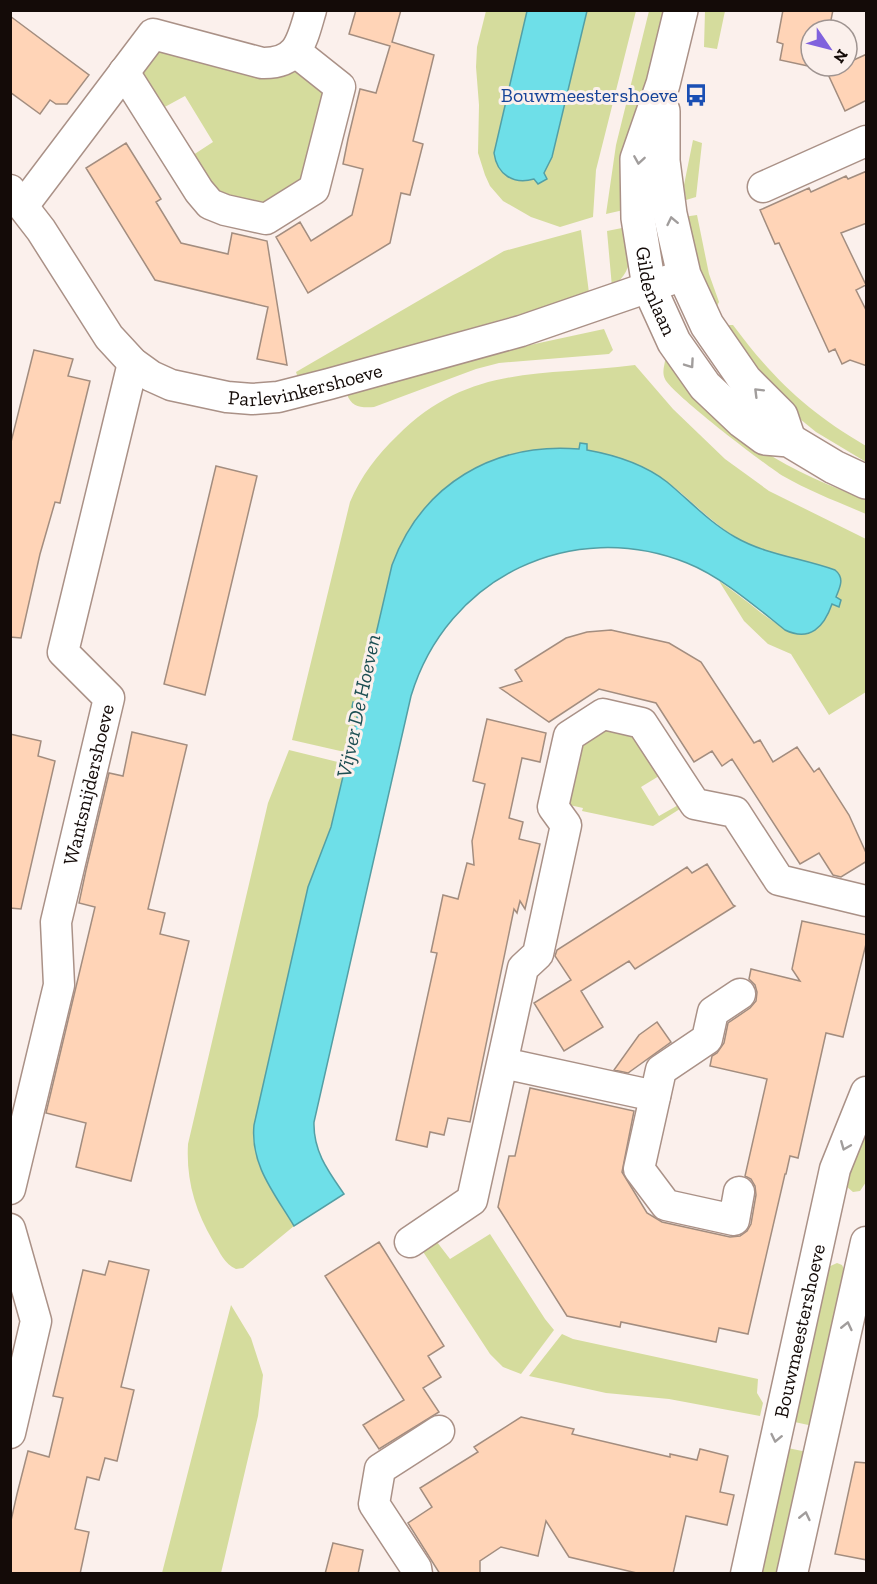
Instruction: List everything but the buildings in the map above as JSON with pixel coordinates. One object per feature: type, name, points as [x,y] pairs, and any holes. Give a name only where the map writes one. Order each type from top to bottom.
[{"type":"street","points":[[16,198],[124,72],[153,34],[262,63],[274,63],[285,60],[296,52],[304,36],[311,10]]},
{"type":"street","name":"Gildenlaan","points":[[681,10],[663,84],[637,159],[638,218],[649,287],[674,342],[705,386],[742,421],[765,438],[789,440],[834,467],[867,482]]},
{"type":"street","points":[[124,72],[199,191],[210,204],[225,210],[266,219],[314,189],[340,87],[296,52]]},
{"type":"street","name":"Gildenlaan","points":[[663,84],[663,161],[670,214],[684,275],[707,325],[745,380],[781,416],[789,440]]},
{"type":"street","points":[[763,187],[867,141]]},
{"type":"street","name":"Parlevinkershoeve","points":[[16,198],[41,230],[109,337],[133,363],[151,376],[171,384],[227,397],[278,398],[521,331],[684,275]]},
{"type":"street","name":"Wantsnijdershoeve","points":[[10,1189],[59,985],[56,922],[109,698],[63,652],[133,363]]},
{"type":"street","points":[[410,1242],[472,1200],[523,968],[538,954],[566,825],[553,807],[569,736],[603,714],[642,723],[696,804],[735,812],[779,880],[867,901]]},
{"type":"street","points":[[740,994],[713,1012],[706,1039],[661,1070],[639,1169],[666,1205],[734,1220],[740,1192]]},
{"type":"street","points":[[503,1063],[655,1096]]},
{"type":"street","name":"Bouwmeestershoeve","points":[[746,1574],[836,1169],[867,1092]]},
{"type":"street","points":[[823,1223],[867,1231]]},
{"type":"street","points":[[10,1229],[36,1321],[10,1433]]},
{"type":"street","points":[[792,1574],[867,1242]]},
{"type":"street","points":[[417,1574],[416,1568],[374,1504],[380,1469],[439,1431]]},
{"type":"green space","points":[[486,11],[527,11],[494,153],[528,181],[544,173],[552,157],[587,11],[636,11],[596,170],[593,217],[560,227],[531,217],[503,201],[490,186],[478,153],[479,105],[476,67],[477,47]]},
{"type":"green space","points":[[649,11],[665,11],[628,209],[606,214],[616,145]]},
{"type":"green space","points":[[705,11],[725,11],[717,49],[704,47]]},
{"type":"green space","points":[[162,51],[299,73],[320,87],[324,94],[305,180],[268,205],[219,196],[190,157],[213,142],[185,96],[161,109],[140,70],[151,58]]},
{"type":"green space","points":[[693,140],[702,143],[696,197],[686,200],[684,185]]},
{"type":"green space","points":[[697,215],[709,274],[719,302],[716,308],[711,308],[683,217]]},
{"type":"green space","points":[[627,227],[628,267],[625,274],[612,287],[607,231]]},
{"type":"green space","points":[[581,230],[589,293],[298,378],[296,372],[504,251]]},
{"type":"green space","points":[[733,325],[762,362],[793,393],[826,420],[866,446],[866,462],[816,432],[784,406],[726,326]]},
{"type":"green space","points":[[604,329],[613,350],[609,354],[499,363],[476,369],[374,407],[357,406],[351,402],[347,394],[516,348]]},
{"type":"green space","points":[[670,357],[725,416],[757,446],[802,473],[866,500],[866,514],[783,476],[720,429],[683,399],[665,379],[663,372],[665,361]]},
{"type":"green space","points":[[635,365],[673,409],[725,459],[769,491],[866,539],[866,692],[829,715],[791,654],[768,644],[744,621],[719,581],[771,620],[801,634],[810,633],[818,628],[832,604],[839,607],[837,596],[840,578],[838,573],[750,545],[720,526],[676,489],[649,471],[607,455],[586,450],[586,444],[580,443],[579,449],[548,449],[518,453],[490,461],[465,474],[442,491],[422,512],[405,536],[392,565],[360,704],[353,702],[359,708],[349,753],[292,740],[350,502],[364,475],[383,451],[424,412],[452,396],[480,385],[538,373]]},
{"type":"green space","points":[[605,726],[635,733],[659,776],[641,787],[659,816],[680,804],[683,807],[653,826],[582,811],[583,808],[565,804],[579,743]]},
{"type":"green space","points":[[289,750],[346,764],[331,827],[308,887],[254,1125],[254,1140],[260,1166],[272,1191],[294,1226],[243,1268],[236,1269],[225,1261],[220,1253],[197,1206],[190,1182],[188,1144],[268,803]]},
{"type":"green space","points":[[866,1121],[866,1182],[860,1191],[853,1192],[846,1186],[844,1177]]},
{"type":"green space","points":[[490,1234],[554,1330],[521,1374],[503,1367],[490,1354],[418,1244],[437,1242],[450,1259]]},
{"type":"green space","points":[[837,1263],[842,1265],[846,1273],[813,1426],[790,1421],[826,1268]]},
{"type":"green space","points":[[231,1305],[251,1338],[263,1375],[258,1416],[221,1573],[162,1573]]},
{"type":"green space","points":[[562,1334],[573,1339],[758,1379],[757,1393],[763,1403],[760,1416],[669,1399],[606,1393],[529,1376]]},
{"type":"green space","points":[[783,1447],[807,1452],[780,1573],[756,1574]]},
{"type":"water","points":[[527,11],[587,11],[552,157],[544,173],[547,179],[538,184],[534,179],[520,181],[508,176],[499,167],[494,153]]},
{"type":"water","name":"Vijver De Hoeven","points":[[580,443],[587,444],[587,450],[629,461],[649,470],[667,482],[717,525],[747,543],[835,570],[841,579],[836,597],[841,600],[839,607],[832,604],[825,619],[815,630],[802,634],[794,633],[785,630],[726,584],[687,563],[644,551],[600,548],[559,553],[519,568],[484,589],[453,619],[428,654],[411,696],[314,1122],[319,1151],[327,1169],[344,1194],[294,1226],[272,1191],[260,1166],[254,1140],[254,1125],[308,887],[331,827],[359,709],[352,707],[353,702],[360,703],[392,565],[405,536],[422,512],[442,491],[465,474],[490,461],[518,453],[548,449],[579,449]]},
{"type":"place","name":"Bouwmeestershoeve","points":[[696,95]]}]
